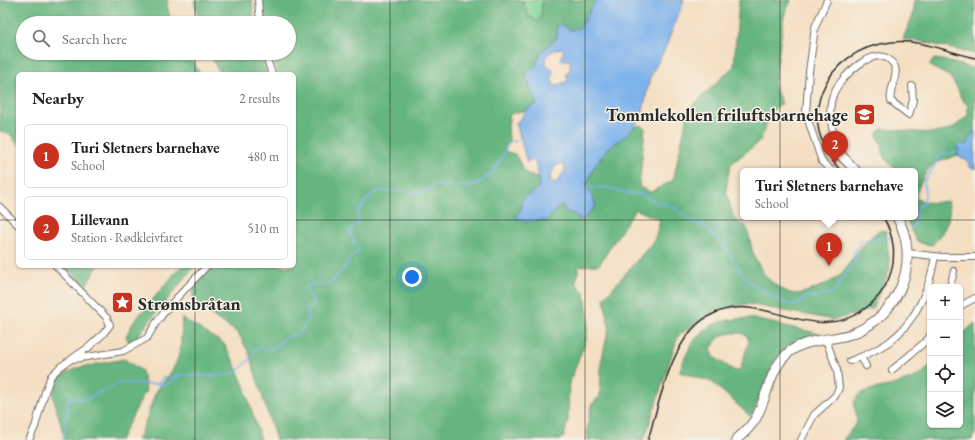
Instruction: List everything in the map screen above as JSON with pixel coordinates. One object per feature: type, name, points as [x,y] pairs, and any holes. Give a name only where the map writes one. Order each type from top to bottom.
[{"type":"street","points":[[258,0],[259,16]]},
{"type":"street","points":[[827,0],[815,27],[809,72],[806,112],[822,162],[829,168]]},
{"type":"street","points":[[853,168],[840,154],[831,122],[830,110],[833,96],[844,78],[861,63],[877,57],[886,58],[892,62],[896,70],[891,101],[909,115],[913,100],[912,86]]},
{"type":"street","points":[[267,60],[271,72]]},
{"type":"street","points":[[0,207],[16,223]]},
{"type":"street","points":[[736,440],[746,432],[757,416],[776,368],[782,359],[795,348],[809,343],[845,336],[857,332],[872,323],[886,310],[903,280],[907,265],[908,254],[905,235],[898,220]]},
{"type":"street","points":[[908,254],[957,258],[975,257]]},
{"type":"street","points":[[850,361],[877,350],[900,333],[908,324],[915,314],[926,290],[935,256]]},
{"type":"street","points":[[29,440],[35,428],[51,376],[60,367],[73,359],[97,340],[110,325],[107,318],[58,268]]},
{"type":"street","points":[[73,359],[114,353],[131,347],[146,338],[169,306],[205,268]]},
{"type":"street","points":[[951,284],[954,271]]},
{"type":"street","points":[[963,304],[975,298]]},
{"type":"street","points":[[801,440],[814,415],[835,396],[839,388],[838,370],[826,340]]},
{"type":"street","points":[[892,370],[927,340]]},
{"type":"street","points":[[861,357],[866,366]]},
{"type":"green space","points":[[0,0],[168,0],[167,6],[170,16],[16,16],[16,60],[192,60],[199,72],[16,72],[16,142],[10,134],[0,131]]},
{"type":"green space","points":[[194,0],[252,0],[253,16],[197,16]]},
{"type":"green space","points":[[263,0],[522,0],[529,16],[537,21],[541,17],[542,0],[596,0],[580,28],[571,31],[561,25],[557,28],[557,38],[541,52],[528,84],[535,96],[537,104],[526,110],[510,114],[508,125],[509,142],[504,151],[515,154],[525,172],[529,176],[532,175],[539,178],[539,187],[521,201],[522,208],[515,217],[562,204],[566,212],[574,214],[582,221],[596,205],[586,186],[595,165],[610,147],[624,137],[634,127],[641,125],[645,128],[639,187],[651,192],[673,180],[689,109],[734,66],[739,0],[791,0],[784,16],[774,86],[782,104],[771,112],[760,141],[731,164],[726,191],[733,216],[739,223],[746,226],[753,252],[766,277],[779,287],[793,294],[813,290],[835,279],[844,271],[864,244],[879,230],[886,231],[890,269],[872,309],[834,320],[748,304],[715,310],[678,336],[644,440],[588,440],[587,430],[591,405],[600,396],[601,363],[609,327],[604,298],[654,241],[660,220],[635,209],[599,265],[579,266],[576,283],[585,294],[589,320],[586,340],[569,384],[568,420],[564,436],[561,440],[276,440],[249,353],[238,333],[214,317],[193,298],[193,286],[210,268],[296,268],[296,72],[277,72],[273,60],[296,60],[296,16],[264,16]]},
{"type":"green space","points":[[522,0],[542,0],[541,17],[537,21],[529,16]]},
{"type":"green space","points":[[915,0],[975,0],[975,54],[919,41],[903,39],[913,15]]},
{"type":"green space","points":[[934,59],[975,69],[975,126],[968,143],[966,145],[962,143],[958,146],[958,155],[935,163],[926,172],[918,189],[918,168],[894,168],[886,160],[882,145],[877,136],[880,130],[884,129],[927,133],[944,131],[955,126],[968,115],[968,106],[961,98],[958,89],[949,76],[929,65]]},
{"type":"green space","points":[[213,60],[262,60],[266,72],[219,72]]},
{"type":"green space","points":[[918,199],[931,202],[948,202],[948,220],[940,236],[932,245],[918,242],[908,220],[918,220]]},
{"type":"green space","points":[[65,268],[97,268],[83,290]]},
{"type":"green space","points":[[179,268],[193,268],[130,345],[126,336],[133,323]]},
{"type":"green space","points":[[182,318],[224,344],[233,360],[244,386],[261,440],[137,440],[145,424],[155,394],[172,371],[177,361],[181,343]]},
{"type":"green space","points":[[750,318],[820,334],[790,344],[775,360],[751,417],[712,382],[679,372],[692,344],[703,331],[715,324],[729,320]],"holes":[[[732,333],[741,333],[747,336],[749,341],[740,370],[735,371],[714,357],[711,349],[717,340],[722,336]]]},
{"type":"green space","points":[[975,323],[975,434],[972,440],[843,440],[857,422],[854,402],[858,395],[869,390],[893,385],[921,375],[927,368],[927,428],[963,428],[963,333]]},
{"type":"green space","points":[[124,359],[142,371],[146,390],[120,440],[65,440],[53,396],[58,378],[77,368]]},
{"type":"water","points":[[596,0],[684,0],[664,51],[650,77],[642,115],[634,127],[624,137],[610,147],[595,165],[586,185],[596,205],[582,221],[574,214],[566,212],[562,204],[547,220],[525,222],[515,217],[522,208],[521,201],[539,187],[539,178],[535,162],[530,159],[527,163],[516,122],[520,120],[526,110],[537,104],[525,73],[535,67],[541,52],[557,38],[557,28],[561,24],[571,30],[580,28]],"holes":[[[562,48],[564,50],[561,60],[568,60],[570,62],[570,70],[566,74],[568,78],[567,82],[555,86],[552,81],[553,69],[546,65],[547,55],[552,51]],[[560,164],[564,165],[565,171],[555,184],[551,181],[550,177],[555,166]]]},
{"type":"water","points":[[975,126],[975,169],[970,167],[967,161],[958,155],[958,145],[961,143],[966,145],[968,144]]},
{"type":"waterway","points":[[63,440],[69,398],[86,399],[119,383],[158,384],[162,378],[189,375],[223,376],[237,371],[244,366],[256,348],[262,348],[265,350],[275,347],[286,337],[299,335],[308,319],[307,311],[314,304],[313,298],[305,290],[308,285],[330,283],[342,271],[352,255],[358,253],[359,248],[353,241],[349,231],[359,222],[357,213],[372,194],[383,190],[417,193],[436,186],[453,185],[471,187],[490,175],[500,161],[509,142],[517,141]]},
{"type":"waterway","points":[[918,207],[923,204],[925,196],[924,181],[935,165],[937,158],[941,154],[958,152]]},
{"type":"waterway","points":[[587,188],[603,187],[627,193],[640,194],[655,202],[676,209],[692,221],[702,225],[719,240],[742,274],[752,284],[785,303],[796,305],[809,296],[817,297],[835,292],[841,279],[855,263],[856,260],[853,254],[861,240],[892,237]]},
{"type":"waterway","points":[[910,231],[915,220]]},
{"type":"waterway","points":[[158,384],[167,384],[178,377]]},
{"type":"railway","points":[[839,168],[826,151],[819,130],[818,110],[823,90],[833,72],[848,58],[868,47],[892,42],[913,42],[975,58]]},
{"type":"railway","points":[[648,440],[662,390],[676,355],[685,339],[695,327],[707,317],[727,309],[747,308],[824,323],[843,320],[863,310],[879,296],[889,278],[894,254],[890,231],[885,220]]},
{"type":"place","name":"Tommlekollen friluftsbarnehage","points":[[864,114]]},
{"type":"place","name":"Lillevann","points":[[835,164]]},
{"type":"place","name":"Turi Sletners barnehave","points":[[829,266]]},
{"type":"place","name":"Strømsbråtan","points":[[123,303]]}]
